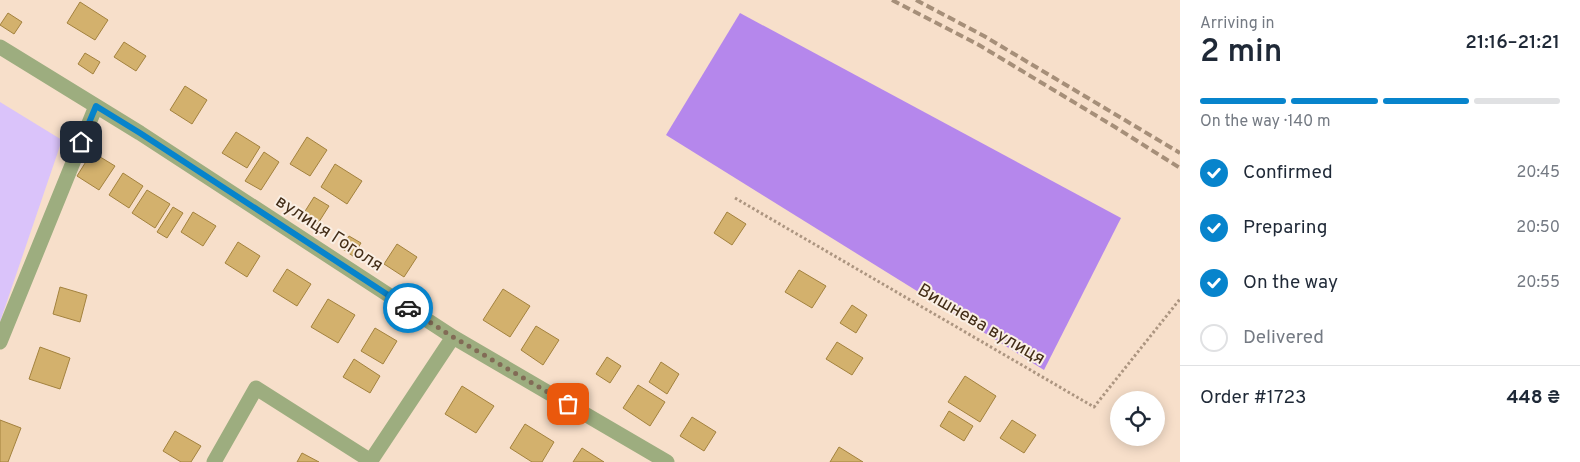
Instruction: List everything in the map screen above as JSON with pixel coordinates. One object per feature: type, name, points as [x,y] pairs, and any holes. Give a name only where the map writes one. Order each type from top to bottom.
[{"type":"street","name":"вулиця Гоголя","points":[[0,47],[140,133],[453,337],[667,462]]},
{"type":"street","points":[[0,342],[96,106]]},
{"type":"street","points":[[214,462],[256,388],[371,461],[453,337]]},
{"type":"path","name":"Вишнева вулиця","points":[[735,198],[1094,407],[1180,300]]},
{"type":"shaded area","points":[[740,13],[1121,218],[1044,370],[666,135]]},
{"type":"shaded area","points":[[0,102],[62,140],[0,322]]},
{"type":"building","points":[[80,2],[108,20],[95,40],[67,23]]},
{"type":"building","points":[[8,13],[22,22],[14,34],[0,25]]},
{"type":"building","points":[[124,42],[146,56],[136,71],[114,57]]},
{"type":"building","points":[[85,53],[100,62],[93,74],[78,64]]},
{"type":"building","points":[[185,86],[207,100],[192,124],[170,110]]},
{"type":"building","points":[[236,132],[260,147],[247,168],[222,153]]},
{"type":"building","points":[[307,137],[327,150],[310,176],[290,164]]},
{"type":"building","points":[[92,152],[115,166],[99,190],[77,176]]},
{"type":"building","points":[[264,152],[279,162],[261,190],[245,181]]},
{"type":"building","points":[[335,164],[362,181],[347,204],[321,187]]},
{"type":"building","points":[[123,173],[143,186],[129,208],[109,195]]},
{"type":"building","points":[[147,190],[170,204],[155,228],[132,213]]},
{"type":"building","points":[[314,197],[329,206],[317,225],[302,216]]},
{"type":"building","points":[[173,207],[183,213],[167,238],[157,232]]},
{"type":"building","points":[[193,212],[216,226],[203,246],[181,232]]},
{"type":"building","points":[[727,212],[746,224],[732,245],[714,233]]},
{"type":"building","points":[[349,236],[361,243],[353,256],[341,248]]},
{"type":"building","points":[[238,242],[260,256],[247,277],[225,263]]},
{"type":"building","points":[[397,244],[417,257],[404,277],[384,264]]},
{"type":"building","points":[[287,269],[311,284],[297,306],[273,291]]},
{"type":"building","points":[[799,270],[826,286],[812,308],[785,292]]},
{"type":"building","points":[[60,287],[87,295],[80,322],[53,314]]},
{"type":"building","points":[[503,289],[530,306],[510,337],[483,320]]},
{"type":"building","points":[[328,299],[355,315],[338,343],[311,327]]},
{"type":"building","points":[[852,305],[867,315],[856,333],[840,323]]},
{"type":"building","points":[[536,326],[559,340],[543,365],[521,350]]},
{"type":"building","points":[[375,328],[397,341],[383,364],[361,351]]},
{"type":"building","points":[[837,342],[863,358],[852,375],[826,359]]},
{"type":"building","points":[[40,347],[70,358],[60,389],[29,379]]},
{"type":"building","points":[[607,357],[621,366],[610,383],[596,374]]},
{"type":"building","points":[[354,359],[380,376],[370,393],[343,377]]},
{"type":"building","points":[[661,362],[679,374],[667,394],[649,382]]},
{"type":"building","points":[[965,376],[996,396],[980,422],[948,402]]},
{"type":"building","points":[[638,385],[665,402],[650,426],[623,408]]},
{"type":"building","points":[[462,386],[494,406],[476,433],[445,414]]},
{"type":"building","points":[[949,411],[973,426],[964,441],[940,426]]},
{"type":"building","points":[[692,417],[716,432],[704,451],[680,436]]},
{"type":"building","points":[[0,420],[21,428],[8,462],[0,462]]},
{"type":"building","points":[[1012,420],[1036,435],[1024,453],[1000,438]]},
{"type":"building","points":[[525,424],[554,442],[542,462],[532,462],[510,448]]},
{"type":"building","points":[[175,431],[201,446],[191,462],[181,462],[163,451]]},
{"type":"building","points":[[839,447],[863,462],[830,462]]},
{"type":"building","points":[[582,448],[604,462],[573,462]]},
{"type":"building","points":[[302,453],[319,462],[297,462]]},
{"type":"railway","points":[[892,0],[979,45],[1180,168]]},
{"type":"railway","points":[[916,0],[984,36],[1180,153]]},
{"type":"way so far","points":[[408,308],[453,337],[568,404]]},
{"type":"route","points":[[81,142],[96,106],[408,308]]}]
